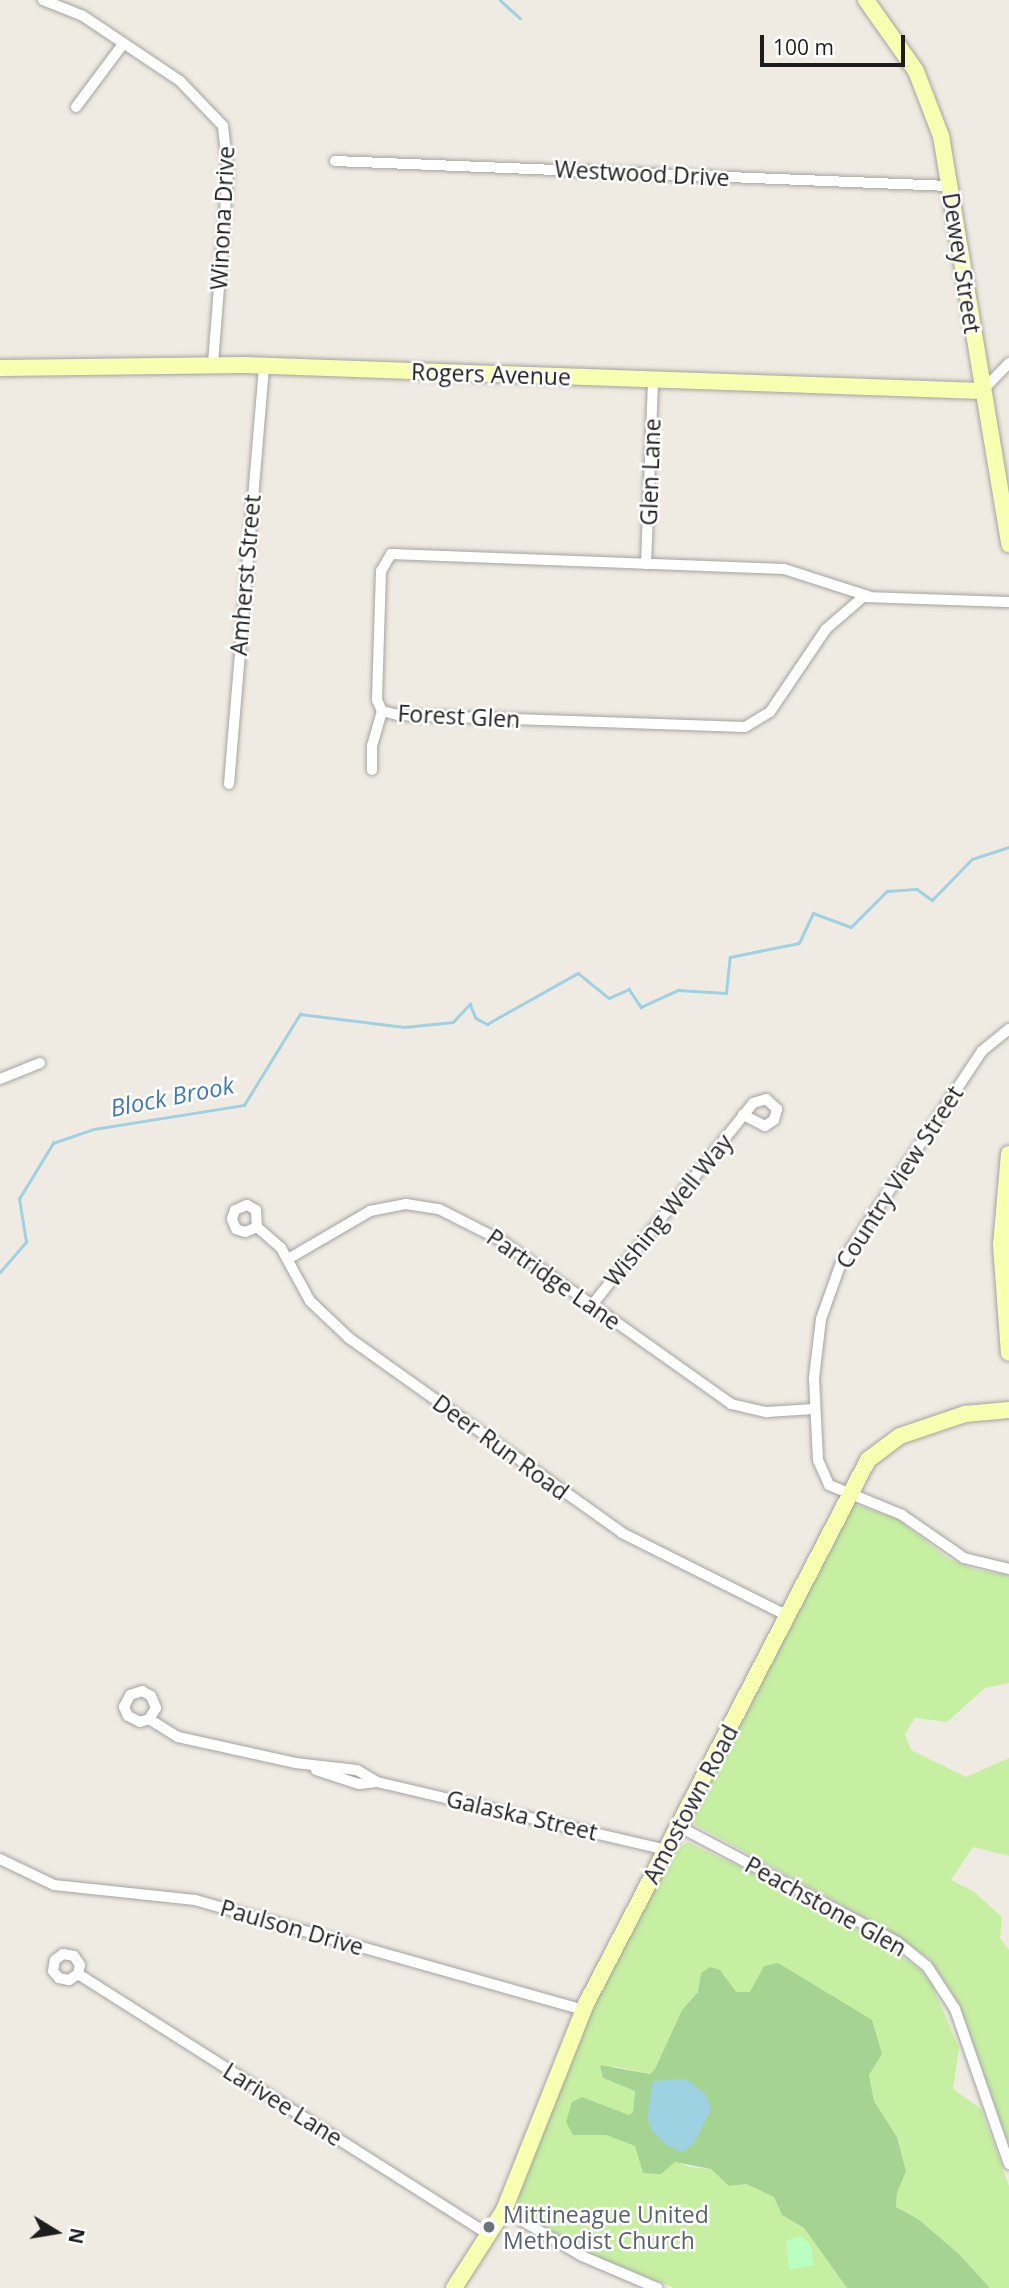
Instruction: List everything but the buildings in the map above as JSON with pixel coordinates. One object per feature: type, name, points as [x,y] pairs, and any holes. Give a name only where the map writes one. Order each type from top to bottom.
[{"type":"main road","name":"Dewey Street","points":[[866,0],[899,43],[925,90],[941,136],[1009,544]]},
{"type":"main road","name":"Rogers Avenue","points":[[0,368],[264,366],[982,391]]},
{"type":"main road","points":[[1009,1154],[1002,1277],[1009,1353]]},
{"type":"main road","name":"Amostown Road","points":[[454,2288],[504,2210],[583,2010],[680,1827],[848,1494],[868,1460],[900,1436],[965,1414],[1009,1410]]},
{"type":"street","name":"Winona Drive","points":[[43,0],[77,13],[190,90],[216,115],[226,132],[228,173],[213,365]]},
{"type":"street","points":[[76,107],[123,44]]},
{"type":"street","name":"Westwood Drive","points":[[335,161],[950,186]]},
{"type":"street","points":[[982,391],[1009,363]]},
{"type":"street","name":"Amherst Street","points":[[229,785],[264,366]]},
{"type":"street","name":"Glen Lane","points":[[646,564],[653,380]]},
{"type":"street","name":"Forest Glen","points":[[867,596],[832,621],[779,702],[759,721],[745,727],[699,728],[382,711],[376,692],[379,594],[382,565],[388,555],[784,569],[867,596],[1009,602]]},
{"type":"street","points":[[372,770],[372,746],[382,711]]},
{"type":"street","name":"Country View Street","points":[[1009,1029],[982,1051],[841,1263],[819,1330],[814,1409],[822,1475],[832,1488],[902,1515],[964,1558],[1009,1569]]},
{"type":"street","points":[[0,1079],[40,1063]]},
{"type":"street","name":"Wishing Well Way","points":[[592,1305],[743,1115]]},
{"type":"street","name":"Partridge Lane","points":[[288,1259],[370,1211],[394,1205],[428,1206],[485,1230],[731,1404],[767,1412],[814,1409]]},
{"type":"street","name":"Deer Run Road","points":[[257,1227],[288,1259],[310,1301],[338,1330],[556,1486],[646,1546],[788,1616]]},
{"type":"street","name":"Galaska Street","points":[[149,1719],[170,1735],[295,1763],[354,1783],[377,1782],[666,1850]]},
{"type":"street","name":"Peachstone Glen","points":[[680,1827],[897,1942],[927,1966],[955,2009],[1009,2164]]},
{"type":"street","name":"Paulson Drive","points":[[0,1858],[54,1885],[146,1892],[212,1904],[583,2010]]},
{"type":"street","name":"Larivee Lane","points":[[78,1974],[487,2234]]},
{"type":"street","points":[[504,2210],[582,2256],[657,2288]]},
{"type":"green space","points":[[853,1504],[896,1518],[949,1559],[976,1570],[1009,1575],[1009,1683],[985,1688],[947,1722],[915,1718],[905,1734],[911,1750],[966,1777],[1009,1758],[1009,1856],[973,1847],[951,1880],[973,1891],[1002,1917],[1000,1938],[1009,1950],[1009,2144],[959,2004],[930,1959],[891,1932],[694,1824],[695,1814]]},
{"type":"green space","points":[[687,1842],[784,1888],[888,1947],[920,1969],[932,1985],[959,2048],[953,2089],[981,2109],[1009,2186],[1009,2288],[990,2288],[959,2254],[918,2219],[896,2207],[897,2193],[906,2171],[897,2137],[874,2101],[869,2075],[758,1981],[750,1992],[698,1992],[682,2010],[655,2069],[650,2074],[614,2066],[603,2078],[635,2091],[633,2112],[629,2115],[582,2097],[573,2135],[606,2135],[690,2167],[711,2169],[729,2186],[746,2184],[774,2197],[782,2215],[804,2228],[847,2288],[674,2288],[581,2250],[519,2210],[518,2196],[582,2026],[671,1855]]},
{"type":"green space","points":[[778,1963],[872,2020],[882,2054],[869,2075],[874,2101],[897,2137],[906,2171],[897,2193],[896,2207],[918,2219],[959,2254],[990,2288],[847,2288],[804,2228],[782,2215],[774,2197],[746,2184],[729,2186],[711,2169],[675,2162],[661,2174],[643,2173],[635,2146],[606,2135],[573,2135],[566,2122],[572,2102],[582,2097],[629,2115],[633,2112],[635,2091],[603,2078],[600,2065],[650,2074],[655,2069],[682,2010],[698,1992],[701,1973],[710,1967],[720,1970],[736,1992],[750,1992],[764,1966]]},
{"type":"green space","points":[[801,2236],[811,2245],[814,2265],[789,2270],[786,2241]]},
{"type":"water","points":[[686,2079],[705,2094],[711,2109],[694,2143],[683,2152],[666,2145],[652,2131],[647,2118],[653,2081]]},
{"type":"waterway","points":[[500,0],[520,18]]},
{"type":"waterway","name":"Block Brook","points":[[0,1272],[26,1242],[19,1199],[53,1143],[94,1129],[244,1105],[300,1014],[404,1027],[453,1022],[470,1004],[476,1018],[487,1024],[578,973],[609,998],[629,989],[641,1007],[678,990],[726,993],[730,957],[799,943],[813,913],[851,927],[887,891],[917,889],[932,900],[972,859],[1009,847]]},
{"type":"place","name":"Mittineague United Methodist Church","points":[[489,2227]]}]
